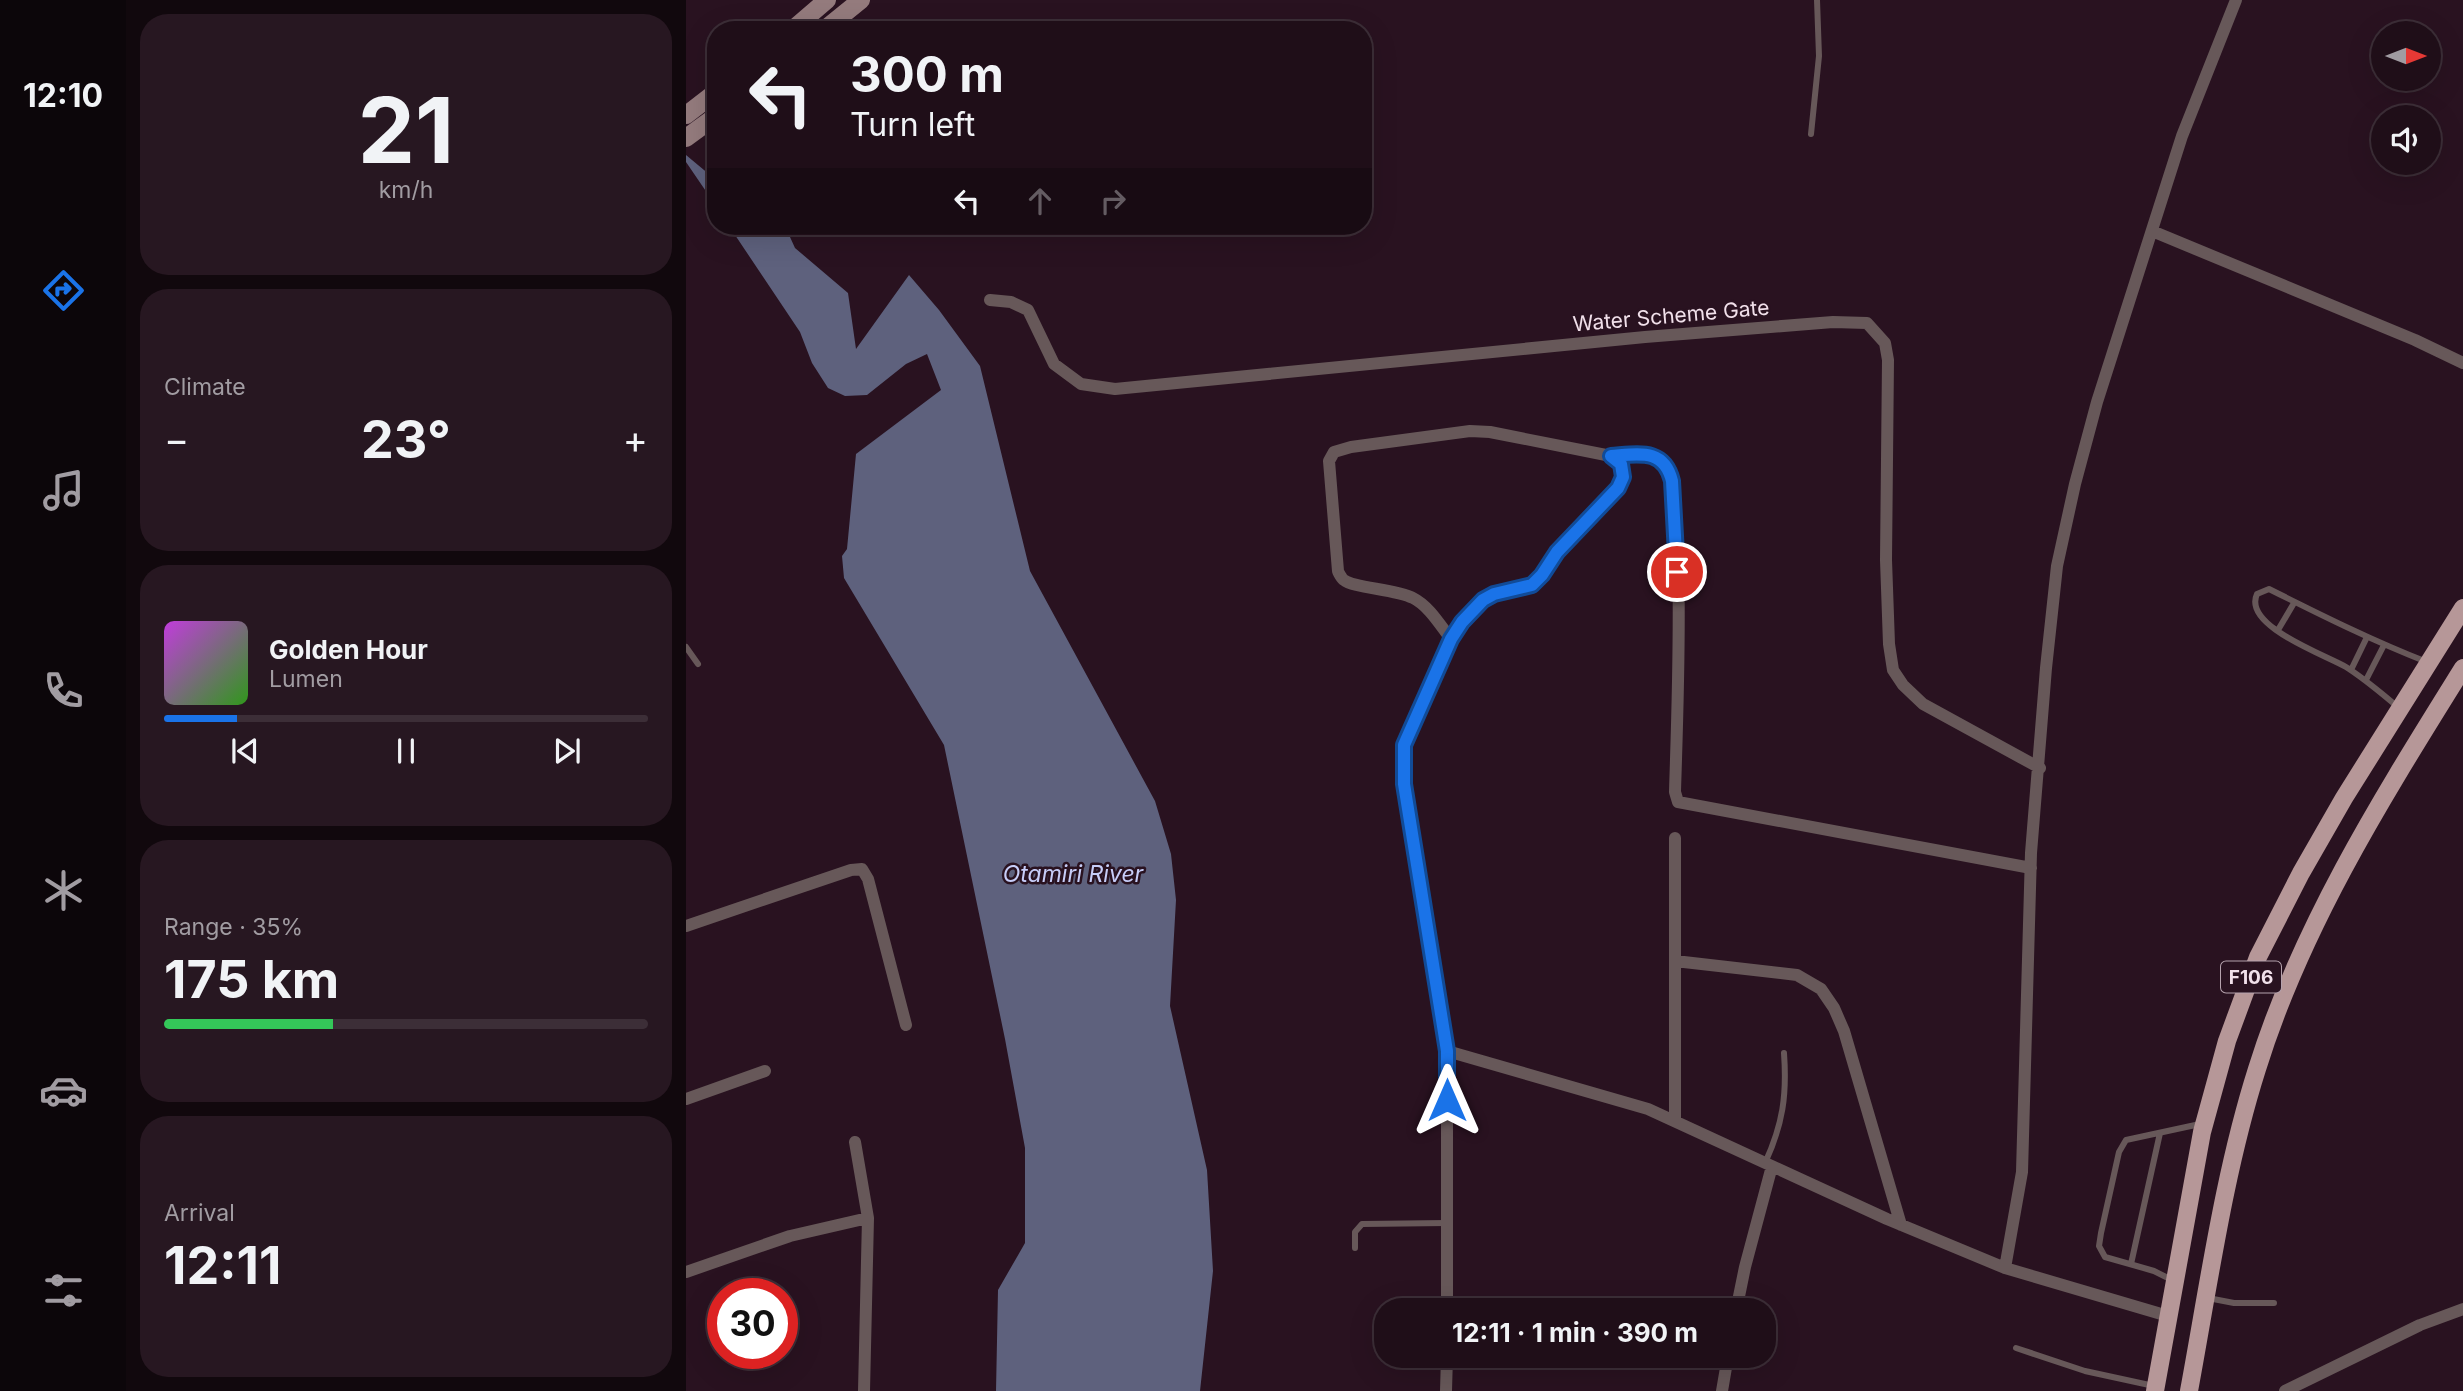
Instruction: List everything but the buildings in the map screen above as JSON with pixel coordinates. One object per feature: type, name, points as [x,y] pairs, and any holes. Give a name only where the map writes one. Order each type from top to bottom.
[{"type":"main road","points":[[802,21],[827,0]]},
{"type":"main road","points":[[835,21],[861,0]]},
{"type":"main road","points":[[686,115],[707,99]]},
{"type":"main road","points":[[686,138],[707,123]]},
{"type":"main road","name":"F106","points":[[2155,1389],[2204,1124],[2227,1041],[2258,957],[2301,873],[2463,608]]},
{"type":"main road","name":"F106","points":[[2189,1391],[2234,1150],[2257,1067],[2292,974],[2333,888],[2383,798],[2463,668]]},
{"type":"street","points":[[2005,1268],[2022,1172],[2031,868],[2046,668],[2057,566],[2097,402],[2182,136],[2236,0]]},
{"type":"street","points":[[2152,232],[2415,340],[2463,363]]},
{"type":"street","name":"Water Scheme Gate","points":[[990,300],[1011,302],[1028,310],[1054,364],[1081,384],[1115,389],[1646,337],[1833,321],[1867,323],[1885,343],[1888,360],[1886,560],[1889,644],[1894,670],[1903,685],[1923,704],[2040,768]]},
{"type":"street","points":[[1451,639],[1426,608],[1415,599],[1394,590],[1352,584],[1343,580],[1338,571],[1329,461],[1334,452],[1351,447],[1470,431],[1490,432],[1611,456],[1653,456],[1664,461],[1672,481],[1678,612],[1675,792],[1678,802],[1784,824],[2031,868]]},
{"type":"street","points":[[1447,1298],[1447,1051],[1406,803],[1402,764],[1404,745],[1451,639],[1483,600],[1494,594],[1532,585],[1557,552],[1618,488],[1623,477],[1621,464],[1611,456]]},
{"type":"street","points":[[1675,838],[1675,1121]]},
{"type":"street","points":[[686,926],[851,870],[862,869],[868,879],[906,1025]]},
{"type":"street","points":[[1675,961],[1797,975],[1821,989],[1834,1008],[1844,1031],[1901,1225]]},
{"type":"street","points":[[1447,1051],[1648,1109],[1901,1225],[2005,1268],[2168,1316]]},
{"type":"street","points":[[686,1098],[765,1071]]},
{"type":"street","points":[[855,1142],[868,1218],[864,1391]]},
{"type":"street","points":[[1739,1298],[1769,1164]]},
{"type":"street","points":[[686,1272],[790,1236],[868,1218]]},
{"type":"street","points":[[2286,1391],[2299,1388],[2420,1325],[2463,1309]]},
{"type":"street","points":[[1446,1391],[1447,1368]]},
{"type":"street","points":[[1722,1391],[1726,1368]]},
{"type":"lane","points":[[1811,134],[1819,56],[1818,0]]},
{"type":"lane","points":[[2400,709],[2367,680],[2304,648],[2267,623],[2257,612],[2254,600],[2257,594],[2269,589],[2384,645],[2429,663]]},
{"type":"lane","points":[[2278,630],[2294,603]]},
{"type":"lane","points":[[2351,670],[2367,637]]},
{"type":"lane","points":[[2367,680],[2384,645]]},
{"type":"lane","points":[[686,647],[698,664]]},
{"type":"lane","points":[[1769,1164],[1779,1133],[1787,1084],[1784,1052]]},
{"type":"lane","points":[[2174,1281],[2154,1271],[2105,1257],[2099,1246],[2101,1233],[2119,1152],[2126,1140],[2204,1124]]},
{"type":"lane","points":[[2131,1264],[2160,1133]]},
{"type":"lane","points":[[1355,1248],[1355,1232],[1362,1224],[1447,1223]]},
{"type":"lane","points":[[2206,1297],[2234,1303],[2273,1303]]},
{"type":"lane","points":[[2016,1349],[2084,1371],[2155,1389]]},
{"type":"water","points":[[686,155],[707,172],[707,193],[686,162]]},
{"type":"water","name":"Otamiri River","points":[[735,235],[789,235],[795,248],[848,293],[856,349],[909,275],[939,310],[980,366],[1030,571],[1155,801],[1171,854],[1176,900],[1170,1006],[1207,1170],[1213,1271],[1200,1391],[996,1391],[998,1290],[1025,1243],[1025,1148],[1005,1039],[944,745],[844,578],[842,556],[847,549],[856,454],[941,390],[927,354],[906,364],[867,395],[845,396],[828,388],[812,363],[800,332]]},
{"type":"route","points":[[1447,1100],[1447,1051],[1404,784],[1404,745],[1451,639],[1462,622],[1483,600],[1494,594],[1532,585],[1542,575],[1557,552],[1618,488],[1623,477],[1621,464],[1611,456],[1653,456],[1664,461],[1670,470],[1677,572]]}]
